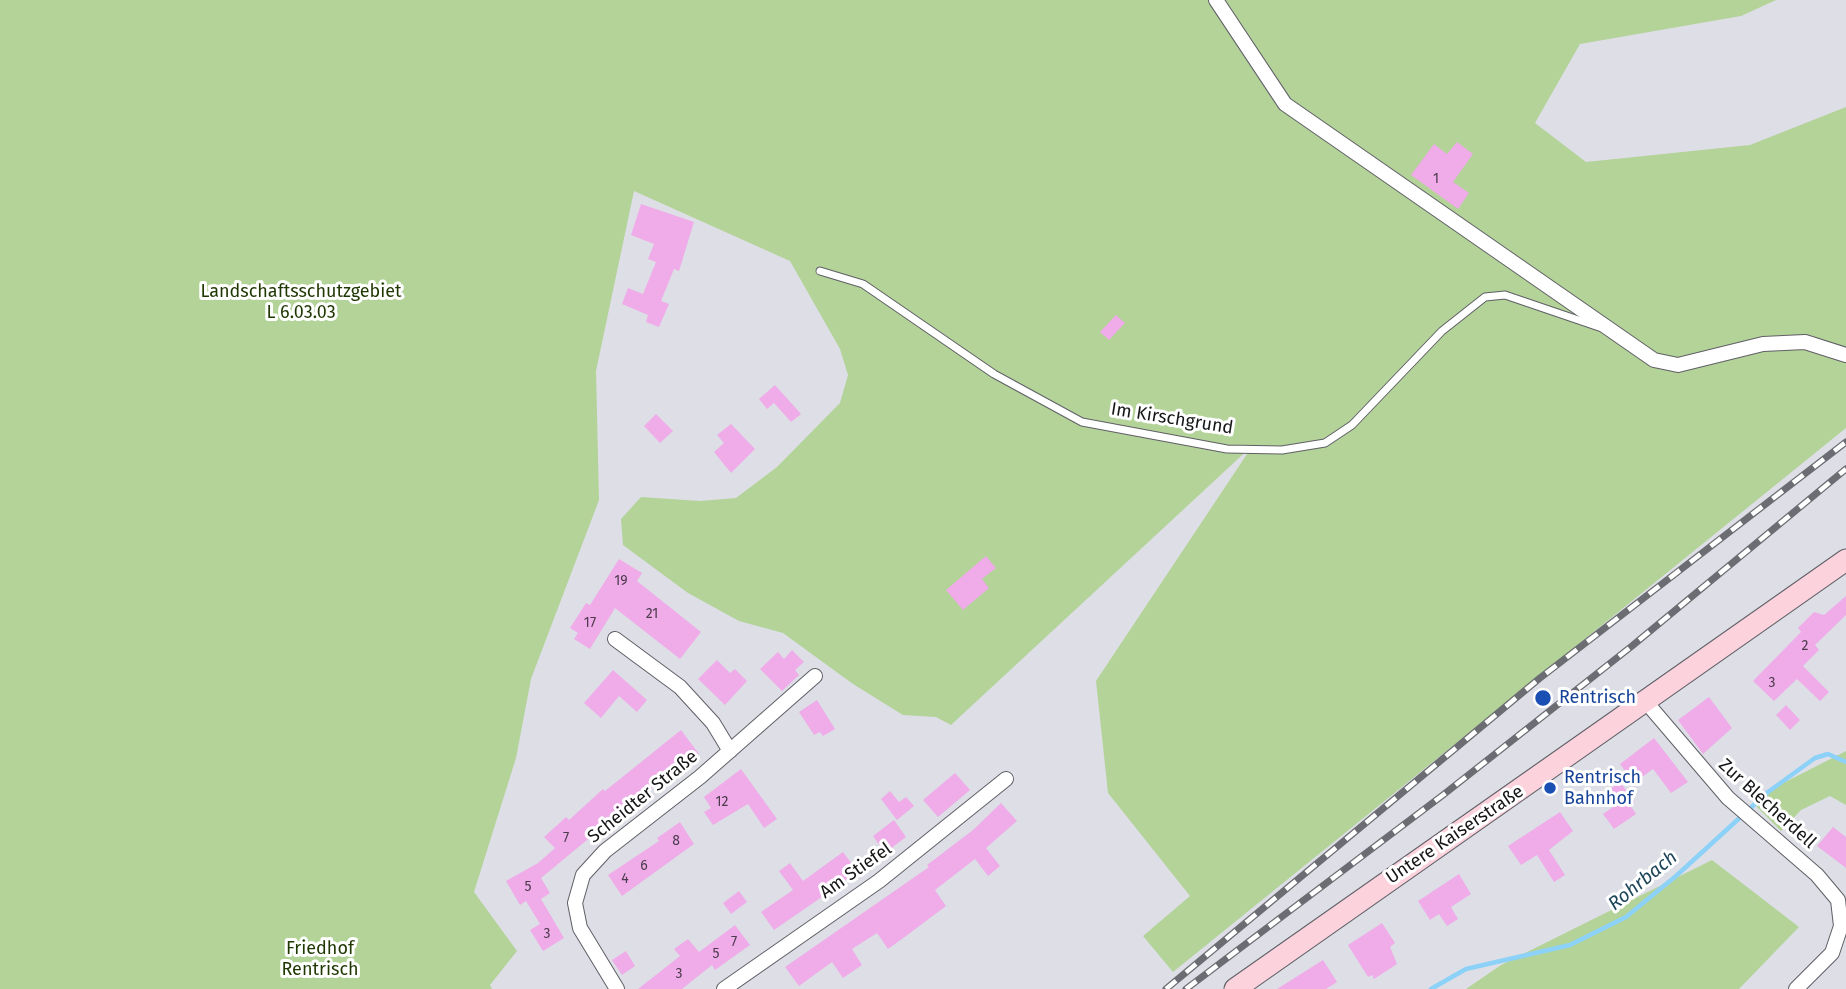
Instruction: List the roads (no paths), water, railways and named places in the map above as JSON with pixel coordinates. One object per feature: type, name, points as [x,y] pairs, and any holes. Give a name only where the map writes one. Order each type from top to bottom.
[{"type":"main road","name":"Untere Kaiserstraße","points":[[1235,989],[1846,560]]},
{"type":"street","name":"Im Kirschgrund","points":[[1216,0],[1285,104],[1654,360],[1678,365],[1763,344],[1805,342],[1846,355]]},
{"type":"street","points":[[615,639],[680,687],[713,723],[730,751]]},
{"type":"street","name":"Scheidter Straße","points":[[617,989],[580,928],[576,903],[583,875],[605,851],[730,751],[815,676]]},
{"type":"street","name":"Zur Blecherdell","points":[[1646,702],[1728,799],[1842,899]]},
{"type":"street","name":"Am Stiefel","points":[[724,989],[879,881],[1006,779]]},
{"type":"street","points":[[1796,989],[1832,953],[1841,926],[1842,899]]},
{"type":"lane","name":"Im Kirschgrund","points":[[820,271],[863,284],[994,374],[1082,422],[1227,449],[1282,450],[1325,443],[1352,425],[1442,331],[1485,298],[1505,295],[1601,328],[1621,339]]},
{"type":"waterway","name":"Rohrbach","points":[[1431,989],[1466,969],[1570,945],[1626,917],[1676,876],[1768,792],[1815,758],[1828,754],[1846,762]]},
{"type":"railway","points":[[1166,989],[1540,678],[1846,442]]},
{"type":"railway","points":[[1186,989],[1443,795],[1632,646],[1846,469]]},
{"type":"place","name":"Rentrisch","points":[[1543,698]]},
{"type":"place","name":"Rentrisch Bahnhof","points":[[1550,788]]},
{"type":"park label","name":"Landschaftsschutzgebiet L 6.03.03","points":[[301,302]]},
{"type":"park label","name":"Friedhof Rentrisch","points":[[320,960]]}]
